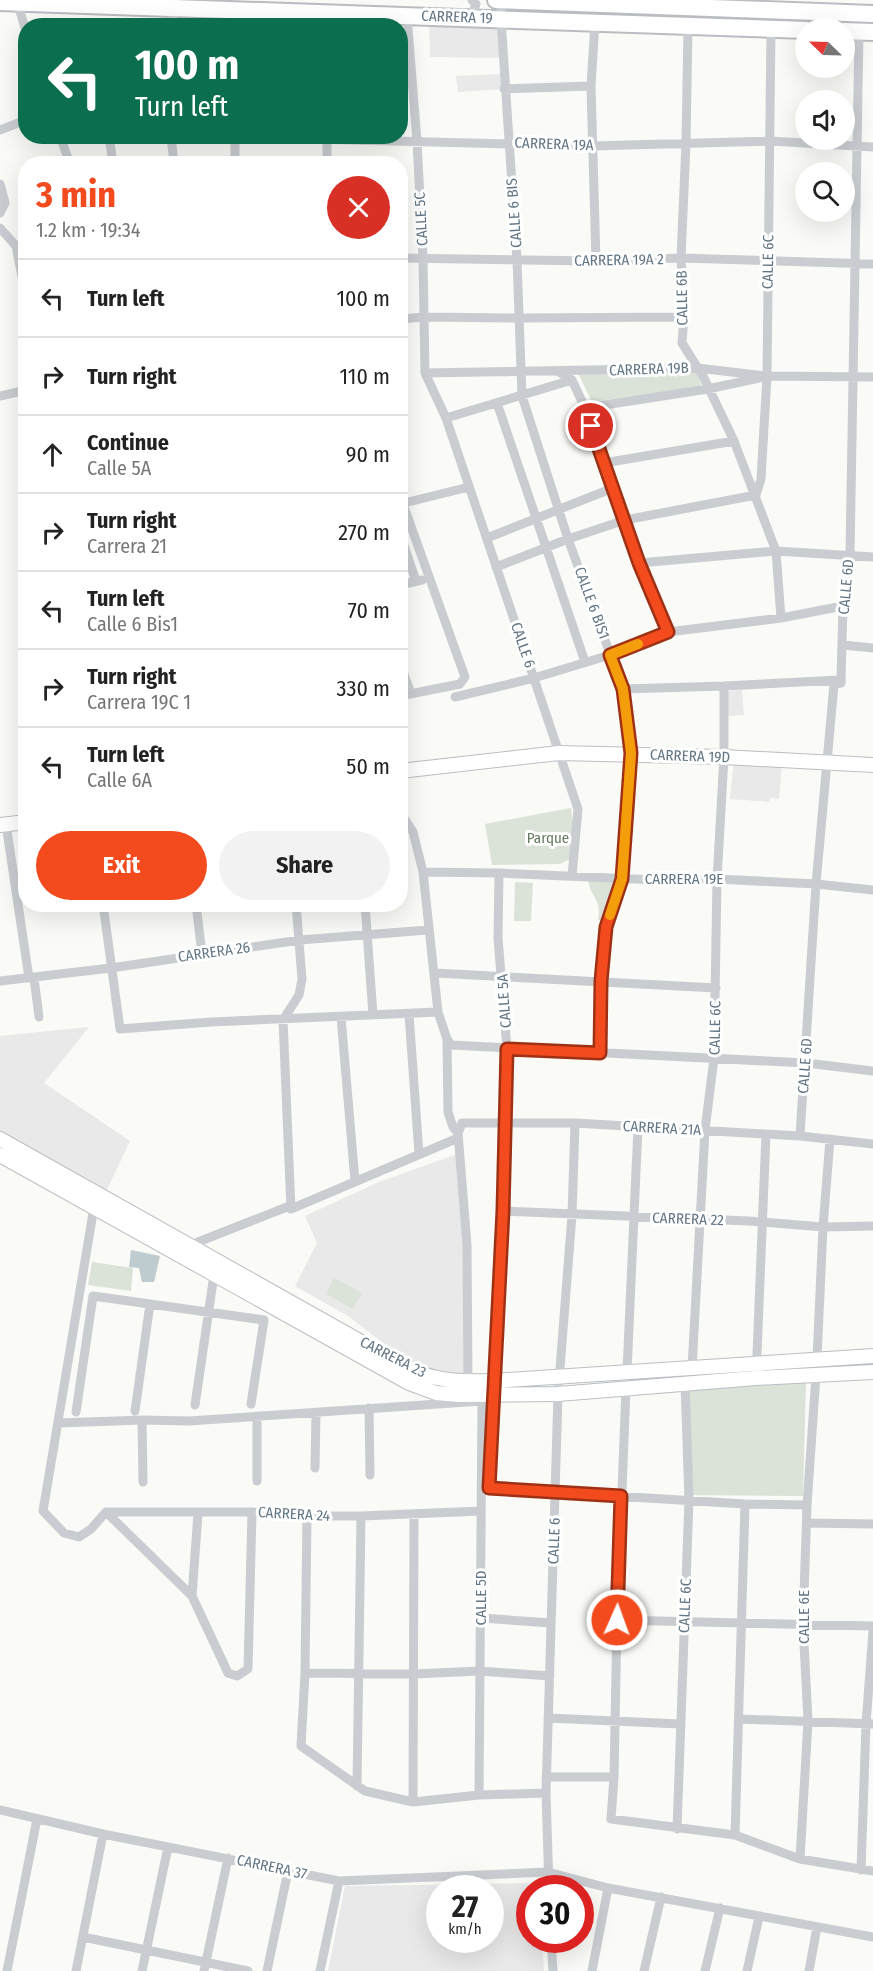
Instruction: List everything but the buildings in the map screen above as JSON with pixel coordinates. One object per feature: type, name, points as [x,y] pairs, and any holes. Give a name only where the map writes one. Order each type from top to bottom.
[{"type":"highway","name":"CARRERA 19","points":[[504,1],[770,5],[873,14]]},
{"type":"highway","name":"CARRERA 19","points":[[8,2],[173,8],[234,18]]},
{"type":"highway","name":"CARRERA 19","points":[[360,18],[407,16],[795,29]]},
{"type":"main road","name":"CARRERA 19D","points":[[408,770],[559,753],[631,753],[873,765]]},
{"type":"main road","points":[[3,824],[18,823]]},
{"type":"main road","name":"CARRERA 23","points":[[0,1139],[195,1248],[252,1288],[409,1383],[436,1393],[558,1394],[685,1383],[817,1359],[873,1356]]},
{"type":"main road","name":"CARRERA 23","points":[[0,1155],[214,1275],[252,1288],[422,1374],[468,1382],[489,1392],[560,1376],[627,1371],[692,1368],[816,1375],[873,1372]]},
{"type":"street","points":[[467,18],[476,7],[472,0]]},
{"type":"street","points":[[501,19],[501,6],[504,1]]},
{"type":"street","points":[[8,2],[18,18]]},
{"type":"street","points":[[173,8],[173,18]]},
{"type":"street","name":"CALLE 6 BIS","points":[[501,19],[504,89],[518,260],[520,372]]},
{"type":"street","points":[[595,22],[591,86],[596,261]]},
{"type":"street","name":"CALLE 6B","points":[[688,26],[687,143],[681,258],[684,317],[682,343],[734,441],[776,550]]},
{"type":"street","name":"CALLE 5C","points":[[408,28],[423,258],[425,373],[446,418]]},
{"type":"street","name":"CALLE 6C","points":[[756,495],[761,479],[767,376],[771,28]]},
{"type":"street","name":"CALLE 6D","points":[[800,1136],[816,884],[834,684],[841,683],[843,606],[850,555],[859,32]]},
{"type":"street","points":[[504,89],[591,86]]},
{"type":"street","points":[[0,130],[18,123]]},
{"type":"street","name":"CARRERA 19A","points":[[408,141],[592,146],[770,141],[873,147]]},
{"type":"street","points":[[0,184],[5,203],[0,213]]},
{"type":"street","points":[[0,228],[18,243]]},
{"type":"street","name":"CARRERA 19A 2","points":[[408,258],[596,261],[681,258],[873,264]]},
{"type":"street","points":[[408,318],[424,316],[684,317]]},
{"type":"street","name":"CARRERA 19B","points":[[425,373],[697,368],[767,376],[873,377]]},
{"type":"street","name":"CALLE 6 BIS1","points":[[520,372],[522,396],[568,539],[623,689],[631,753],[622,879],[606,927],[601,981],[600,1053]]},
{"type":"street","points":[[559,372],[572,380],[585,408],[639,563],[668,632]]},
{"type":"street","points":[[585,408],[708,389],[767,376]]},
{"type":"street","points":[[446,418],[572,380]]},
{"type":"street","points":[[0,396],[18,392]]},
{"type":"street","points":[[497,403],[585,662]]},
{"type":"street","name":"CALLE 6","points":[[446,418],[578,809],[572,876]]},
{"type":"street","points":[[604,463],[734,441]]},
{"type":"street","points":[[408,502],[469,487]]},
{"type":"street","points":[[486,538],[537,520],[613,488]]},
{"type":"street","points":[[496,567],[625,520],[756,495]]},
{"type":"street","points":[[408,522],[465,677],[460,684],[408,695]]},
{"type":"street","points":[[776,550],[781,618]]},
{"type":"street","points":[[639,563],[776,550],[873,557]]},
{"type":"street","points":[[408,558],[416,581]]},
{"type":"street","points":[[408,583],[429,578]]},
{"type":"street","points":[[455,697],[534,678],[610,655],[668,632],[781,618],[843,606]]},
{"type":"street","points":[[843,645],[873,648]]},
{"type":"street","points":[[623,689],[841,680]]},
{"type":"street","points":[[408,686],[411,694]]},
{"type":"street","name":"CALLE 6C","points":[[692,1368],[705,1130],[714,1058],[717,879],[724,757],[724,686]]},
{"type":"street","points":[[3,824],[18,906]]},
{"type":"street","points":[[408,825],[413,832],[423,872],[438,1012],[451,1045],[806,1063],[873,1071]]},
{"type":"street","name":"CARRERA 19E","points":[[423,872],[622,879],[717,879],[816,884],[873,890]]},
{"type":"street","name":"CALLE 5A","points":[[485,1488],[489,1392],[503,1211],[506,1122],[507,1049],[498,938],[499,873]]},
{"type":"street","points":[[19,912],[39,1017]]},
{"type":"street","points":[[104,912],[120,1028],[122,1029],[211,1022],[438,1012]]},
{"type":"street","points":[[197,912],[202,954]]},
{"type":"street","points":[[291,1209],[283,1020],[299,995],[302,979],[297,912]]},
{"type":"street","points":[[366,912],[374,1015]]},
{"type":"street","name":"CARRERA 26","points":[[0,981],[111,968],[300,940],[428,930]]},
{"type":"street","points":[[435,973],[716,988]]},
{"type":"street","points":[[409,1014],[418,1154]]},
{"type":"street","points":[[341,1017],[355,1181]]},
{"type":"street","points":[[447,1039],[448,1112],[458,1136],[467,1245],[468,1382]]},
{"type":"street","name":"CARRERA 21A","points":[[195,1248],[198,1242],[207,1238],[287,1206],[291,1209],[458,1136],[462,1123],[574,1123],[800,1136],[873,1144]]},
{"type":"street","name":"CALLE 6","points":[[548,1875],[546,1777],[558,1394],[572,1215],[574,1123]]},
{"type":"street","points":[[627,1371],[638,1127]]},
{"type":"street","points":[[756,1371],[766,1134]]},
{"type":"street","points":[[817,1359],[830,1139]]},
{"type":"street","points":[[94,1207],[43,1511],[64,1533],[79,1537],[91,1529],[106,1512],[192,1596],[228,1673],[237,1676],[248,1669],[252,1512]]},
{"type":"street","name":"CARRERA 22","points":[[503,1211],[762,1222],[823,1227],[873,1226]]},
{"type":"street","points":[[195,1405],[214,1275]]},
{"type":"street","points":[[76,1412],[93,1296],[264,1320],[251,1404]]},
{"type":"street","points":[[135,1411],[150,1304]]},
{"type":"street","name":"CALLE 6E","points":[[800,1859],[808,1721],[803,1624],[807,1505],[816,1375]]},
{"type":"street","name":"CALLE 6C","points":[[677,1829],[689,1500],[685,1383]]},
{"type":"street","points":[[420,1404],[423,1388]]},
{"type":"street","points":[[626,1388],[611,1819],[735,1835],[800,1859],[873,1871]]},
{"type":"street","points":[[58,1423],[189,1421],[316,1413],[420,1404],[489,1392]]},
{"type":"street","points":[[369,1408],[370,1475]]},
{"type":"street","points":[[315,1468],[316,1413]]},
{"type":"street","points":[[257,1417],[257,1481]]},
{"type":"street","points":[[142,1420],[143,1482]]},
{"type":"street","points":[[485,1488],[745,1504],[807,1505]]},
{"type":"street","name":"CALLE 5D","points":[[479,1795],[482,1511],[485,1488]]},
{"type":"street","points":[[735,1835],[745,1504]]},
{"type":"street","name":"CARRERA 24","points":[[106,1512],[252,1512],[307,1516],[361,1516],[482,1511]]},
{"type":"street","points":[[192,1596],[198,1513]]},
{"type":"street","points":[[413,1802],[414,1515]]},
{"type":"street","points":[[307,1516],[302,1746],[364,1791],[413,1802],[479,1795],[546,1792]]},
{"type":"street","points":[[357,1786],[361,1516]]},
{"type":"street","points":[[807,1523],[873,1524]]},
{"type":"street","points":[[481,1618],[551,1623]]},
{"type":"street","points":[[617,1620],[873,1626]]},
{"type":"street","points":[[861,1870],[873,1631]]},
{"type":"street","points":[[305,1673],[414,1674],[480,1671],[550,1676]]},
{"type":"street","points":[[548,1718],[680,1724]]},
{"type":"street","points":[[739,1719],[870,1724]]},
{"type":"street","points":[[546,1777],[614,1777]]},
{"type":"street","name":"CARRERA 37","points":[[0,1810],[103,1834],[339,1881],[548,1872],[608,1888],[873,1937]]},
{"type":"street","points":[[7,1971],[37,1819]]},
{"type":"street","points":[[76,1971],[103,1834]]},
{"type":"street","points":[[142,1971],[168,1847]]},
{"type":"street","points":[[205,1967],[228,1858]]},
{"type":"street","points":[[267,1971],[288,1871]]},
{"type":"street","points":[[320,1971],[339,1881]]},
{"type":"street","points":[[592,1971],[608,1888]]},
{"type":"street","points":[[644,1971],[661,1897]]},
{"type":"street","points":[[705,1971],[720,1908]]},
{"type":"street","points":[[747,1971],[759,1917]]},
{"type":"street","points":[[808,1971],[817,1927]]},
{"type":"street","points":[[83,1937],[147,1950],[205,1967],[248,1971]]},
{"type":"street","points":[[552,1953],[553,1971]]},
{"type":"shaded area","points":[[429,17],[501,19],[504,58],[430,57]]},
{"type":"shaded area","points":[[503,74],[504,89],[458,92],[456,76]]},
{"type":"shaded area","points":[[742,690],[744,715],[727,716],[727,691]]},
{"type":"shaded area","points":[[734,760],[782,765],[779,799],[770,798],[769,802],[730,799]]},
{"type":"shaded area","points":[[89,1027],[44,1083],[130,1141],[105,1194],[0,1131],[0,1036]]},
{"type":"shaded area","points":[[457,1154],[466,1250],[467,1376],[435,1372],[408,1362],[348,1316],[295,1286],[317,1243],[305,1216],[379,1182]]},
{"type":"shaded area","points":[[131,1250],[160,1256],[154,1282],[142,1282],[139,1268],[129,1267]]},
{"type":"shaded area","points":[[516,1883],[516,1953],[543,1953],[544,1971],[328,1971],[345,1886],[426,1885],[426,1953],[504,1953],[504,1884]]},
{"type":"green space","points":[[695,370],[702,386],[592,402],[578,373]]},
{"type":"green space","name":"Parque","points":[[571,808],[576,850],[570,859],[560,864],[492,865],[485,824]]},
{"type":"green space","name":"Parque","points":[[588,880],[619,880],[607,922],[598,920],[599,907]]},
{"type":"green space","points":[[515,882],[533,883],[531,921],[514,921]]},
{"type":"green space","points":[[92,1262],[133,1268],[131,1291],[88,1285]]},
{"type":"green space","points":[[334,1278],[362,1293],[353,1309],[326,1294]]},
{"type":"green space","points":[[806,1380],[803,1496],[687,1495],[687,1387]]},
{"type":"slow traffic","points":[[610,915],[622,879],[631,753],[623,689],[610,655],[638,644]]},
{"type":"route","points":[[591,426],[639,563],[668,632],[610,655],[623,689],[631,753],[622,879],[606,927],[601,981],[600,1053],[507,1049],[503,1211],[489,1488],[621,1496],[617,1620]]}]
